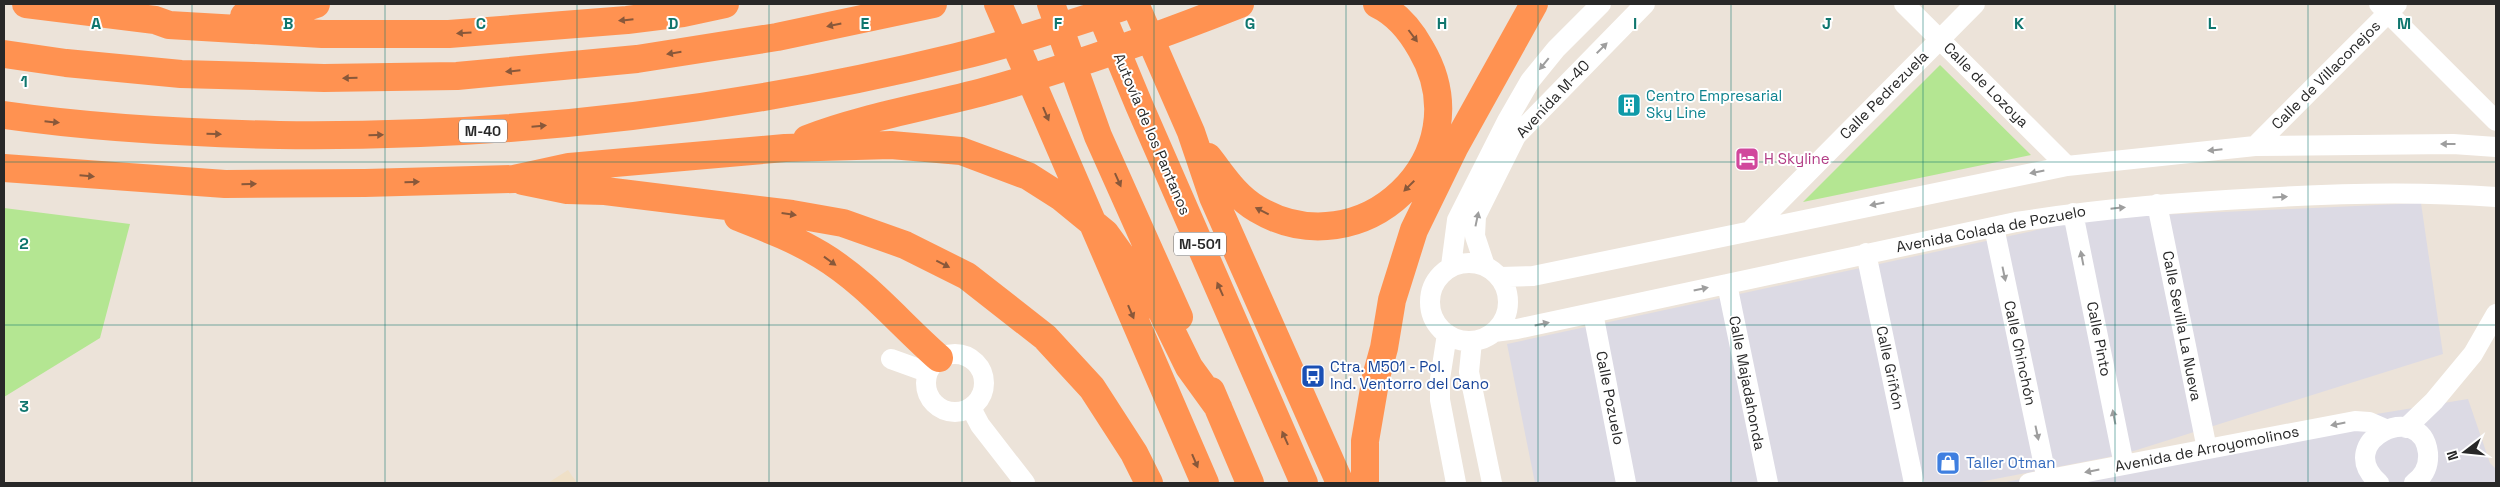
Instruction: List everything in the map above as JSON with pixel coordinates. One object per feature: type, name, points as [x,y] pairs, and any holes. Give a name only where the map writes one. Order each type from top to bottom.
[{"type":"highway","points":[[26,4],[155,20],[169,25],[322,34],[449,34],[626,20],[683,13],[726,4]]},
{"type":"highway","points":[[155,20],[170,12],[194,16],[253,16],[298,10],[316,4]]},
{"type":"highway","points":[[4,54],[66,63],[181,74],[324,78],[457,76],[637,59],[777,37],[933,4]]},
{"type":"highway","points":[[1040,4],[1098,136]]},
{"type":"highway","name":"M-501","points":[[1052,4],[1098,136],[1250,483]]},
{"type":"highway","name":"Autovía de los Pantanos","points":[[1097,4],[1304,483]]},
{"type":"highway","points":[[1133,4],[1190,132],[1213,196],[1340,483]]},
{"type":"highway","name":"M-40","points":[[4,115],[49,122],[187,133],[324,136],[464,133],[648,116],[786,95],[957,57],[1133,4]]},
{"type":"highway","points":[[785,148],[830,130],[939,104],[1108,53],[1240,4]]},
{"type":"highway","points":[[1190,132],[1233,191],[1257,209],[1285,222],[1320,226],[1359,221],[1390,204],[1414,182],[1430,154],[1436,128],[1438,99],[1430,63],[1414,36],[1389,10],[1377,4]]},
{"type":"highway","points":[[1365,483],[1366,441],[1376,377],[1384,348],[1392,300],[1414,230],[1454,148],[1534,4]]},
{"type":"highway","points":[[1000,10],[1204,483]]},
{"type":"highway","points":[[514,180],[569,167],[785,148],[891,145],[961,151],[1028,176],[1061,197],[1105,233],[1162,312],[1189,367],[1218,407]]},
{"type":"highway","points":[[4,168],[225,184],[514,180],[566,190],[605,191],[792,214],[843,223],[905,245],[967,276],[1045,337],[1092,388],[1134,453],[1150,483]]},
{"type":"highway","points":[[706,204],[779,234],[822,255],[859,283],[933,365]]},
{"type":"highway","points":[[1384,348],[1384,483]]},
{"type":"highway","points":[[1134,453],[1143,483]]},
{"type":"street","name":"Avenida M-40","points":[[1451,266],[1457,220],[1506,121],[1530,81],[1545,62],[1601,4]]},
{"type":"street","name":"Avenida M-40","points":[[1492,271],[1475,236],[1476,216],[1516,136],[1645,4]]},
{"type":"street","name":"Calle de Lozoya","points":[[1904,4],[2067,166]]},
{"type":"street","name":"Calle Pedrezuela","points":[[1750,230],[1974,4]]},
{"type":"street","points":[[2388,7],[2496,121]]},
{"type":"street","name":"Calle de Villaconejos","points":[[2255,146],[2388,7]]},
{"type":"street","points":[[1492,271],[1508,296],[1506,315],[1494,332],[1484,338],[1472,341],[1458,339],[1446,334],[1434,318],[1430,299],[1436,280],[1451,266],[1468,262],[1492,271],[1533,276],[2067,166],[2255,146],[2453,144],[2496,147]]},
{"type":"street","name":"Avenida Colada de Pozuelo","points":[[1494,332],[1593,313],[1994,226],[2073,213],[2157,204],[2319,194],[2450,194],[2496,197]]},
{"type":"street","name":"Calle Sevilla La Nueva","points":[[2157,204],[2207,449]]},
{"type":"street","name":"Calle Pinto","points":[[2073,213],[2124,465]]},
{"type":"street","name":"Calle Chinchón","points":[[1994,226],[2038,482]]},
{"type":"street","name":"Calle Griñón","points":[[1866,253],[1914,483]]},
{"type":"street","name":"Calle Majadahonda","points":[[1727,284],[1768,483]]},
{"type":"street","name":"Calle Pozuelo","points":[[1593,313],[1626,483]]},
{"type":"street","points":[[2406,428],[2434,401],[2473,354],[2496,314]]},
{"type":"street","points":[[1446,334],[1440,379],[1440,400],[1456,483]]},
{"type":"street","points":[[1472,341],[1469,372],[1492,483]]},
{"type":"street","points":[[953,353],[968,356],[980,367],[984,381],[982,396],[971,408],[958,412],[944,410],[934,404],[928,395],[925,383],[933,365],[953,353]]},
{"type":"street","points":[[891,360],[933,365]]},
{"type":"street","points":[[971,408],[980,425],[1025,483]]},
{"type":"street","name":"Avenida de Arroyomolinos","points":[[2038,482],[2355,421],[2369,422],[2385,429]]},
{"type":"street","points":[[2379,483],[2372,476],[2366,459],[2371,441],[2385,429],[2406,428],[2416,432],[2427,450],[2428,461],[2425,471],[2414,483]]},
{"type":"shaded area","points":[[2421,203],[2443,354],[2124,454],[1974,483],[1535,483],[1507,344],[2093,218]]},
{"type":"shaded area","points":[[2468,399],[2490,463],[2496,469],[2496,483],[2001,483],[2223,439]]},
{"type":"shaded area","points":[[568,470],[577,483],[548,483]]},
{"type":"green space","points":[[1940,65],[2031,155],[1803,202]]},
{"type":"green space","points":[[4,208],[130,224],[100,338],[4,397]]},
{"type":"place","name":"Centro Empresarial Sky Line","points":[[1629,105]]},
{"type":"place","name":"H Skyline","points":[[1747,159]]},
{"type":"place","name":"Ctra. M501 - Pol. Ind. Ventorro del Cano","points":[[1313,376]]},
{"type":"place","name":"Taller Otman","points":[[1948,463]]}]
